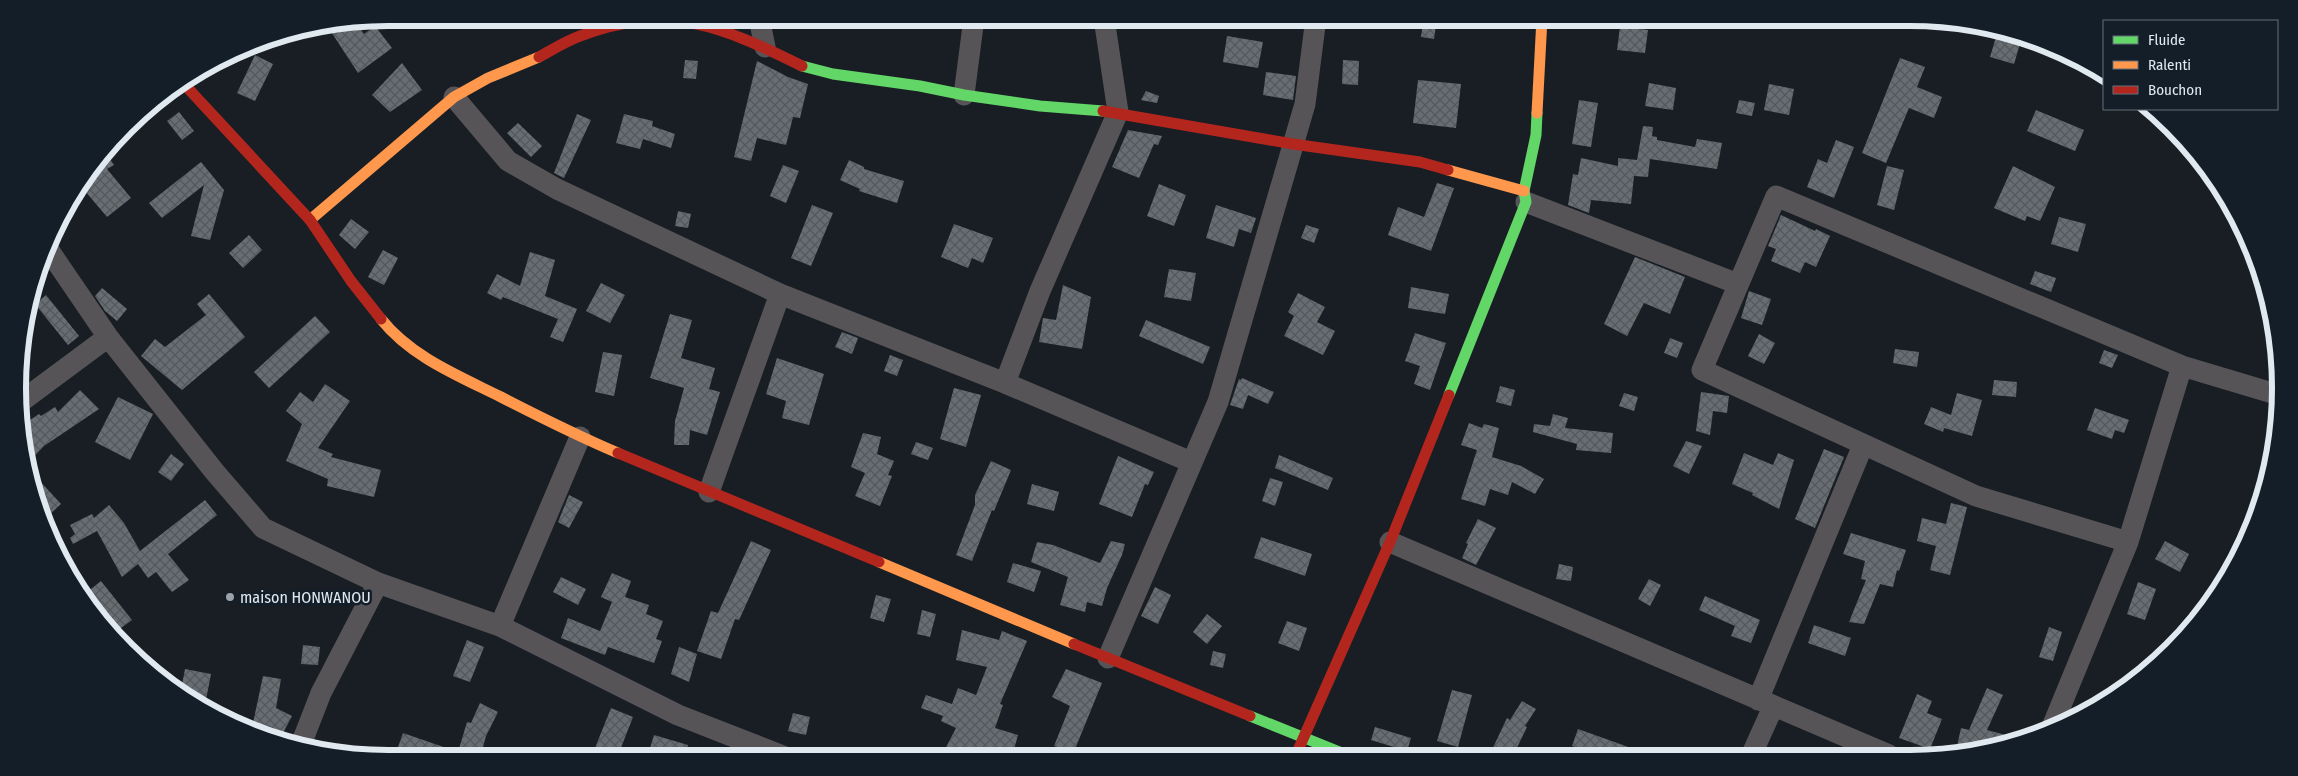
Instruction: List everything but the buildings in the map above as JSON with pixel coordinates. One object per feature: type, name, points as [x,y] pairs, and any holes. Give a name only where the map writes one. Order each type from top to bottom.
[{"type":"street","points":[[310,220],[454,97],[488,78],[528,62],[579,36],[615,26]]},
{"type":"street","points":[[710,26],[766,48],[802,66],[833,74],[920,86],[964,96],[1040,106],[1118,112],[1293,144],[1420,162],[1525,197],[1738,284]]},
{"type":"street","points":[[761,26],[766,48]]},
{"type":"street","points":[[964,96],[973,26]]},
{"type":"street","points":[[1005,383],[1040,291],[1118,112],[1105,26]]},
{"type":"street","points":[[1108,658],[1218,402],[1305,104],[1315,26]]},
{"type":"street","points":[[1298,750],[1390,542],[1525,197],[1536,135],[1542,26]]},
{"type":"street","points":[[187,87],[310,220],[351,280],[388,328],[431,362],[580,437],[1108,658],[1338,750]]},
{"type":"street","points":[[454,97],[508,162],[557,189],[780,294],[1005,383],[1191,462]]},
{"type":"street","points":[[2128,542],[1976,496],[1702,370],[1776,196],[2182,366],[2272,393]]},
{"type":"street","points":[[52,255],[108,337],[214,471],[263,528],[378,583],[500,626],[678,714],[768,750]]},
{"type":"street","points":[[709,492],[780,294]]},
{"type":"street","points":[[26,398],[108,337]]},
{"type":"street","points":[[2055,719],[2128,542],[2182,366]]},
{"type":"street","points":[[500,626],[580,437]]},
{"type":"street","points":[[1753,750],[1765,704],[1863,445]]},
{"type":"street","points":[[1390,542],[1765,704],[1877,750]]},
{"type":"street","points":[[303,739],[321,693],[378,583]]},
{"type":"traffic: fast","points":[[802,66],[833,74],[920,86],[964,95],[1040,106],[1103,111]]},
{"type":"traffic: fast","points":[[1449,395],[1526,202],[1524,191],[1536,135],[1537,113]]},
{"type":"traffic: fast","points":[[1250,716],[1335,750]]},
{"type":"traffic: slow","points":[[1537,113],[1542,26]]},
{"type":"traffic: slow","points":[[310,220],[454,97],[488,78],[539,57]]},
{"type":"traffic: slow","points":[[1448,170],[1524,191]]},
{"type":"traffic: slow","points":[[381,319],[406,344],[452,373],[618,453]]},
{"type":"traffic: slow","points":[[879,562],[1074,644]]},
{"type":"traffic: jam","points":[[539,57],[575,38],[612,26]]},
{"type":"traffic: jam","points":[[703,26],[720,30],[746,40],[802,66]]},
{"type":"traffic: jam","points":[[187,87],[310,220],[351,281],[381,319]]},
{"type":"traffic: jam","points":[[1103,111],[1293,144],[1420,162],[1448,170]]},
{"type":"traffic: jam","points":[[1298,750],[1390,542],[1449,395]]},
{"type":"traffic: jam","points":[[618,453],[879,562]]},
{"type":"traffic: jam","points":[[1074,644],[1250,716]]},
{"type":"place","name":"maison HONWANOU","points":[[230,597]]}]
